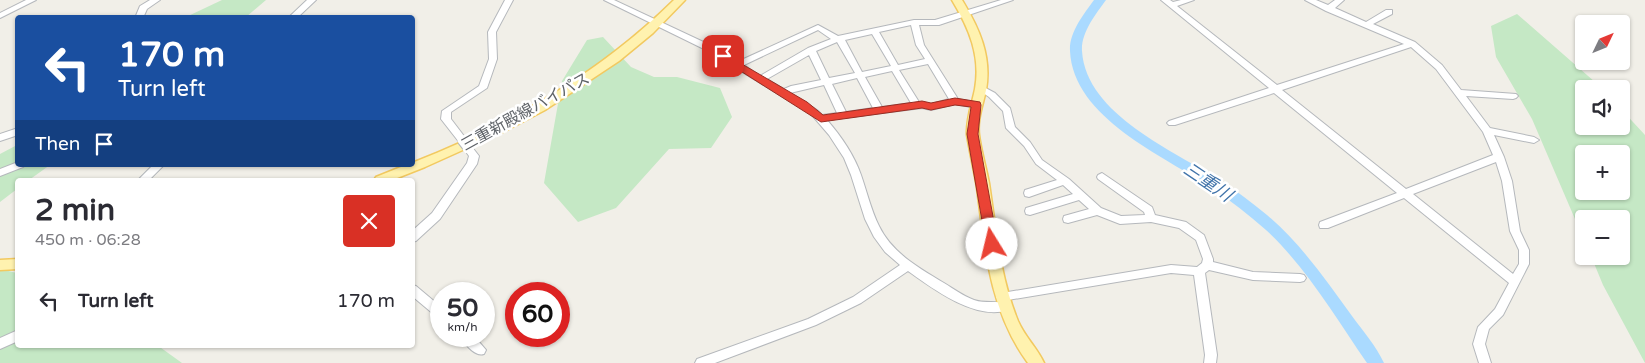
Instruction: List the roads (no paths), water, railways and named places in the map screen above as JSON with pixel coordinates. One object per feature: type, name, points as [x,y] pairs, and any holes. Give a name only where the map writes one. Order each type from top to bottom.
[{"type":"main road","name":"三重新殿線バイパス","points":[[415,165],[464,145],[546,103],[596,72],[657,23],[680,0]]},
{"type":"main road","points":[[957,0],[978,40],[981,53],[983,75],[976,105],[973,134],[1003,302],[1017,337],[1037,363]]},
{"type":"main road","name":"三重新殿線バイパス","points":[[385,178],[411,167]]},
{"type":"main road","points":[[0,265],[15,264]]},
{"type":"street","points":[[0,16],[32,0]]},
{"type":"street","points":[[141,15],[144,8],[156,0]]},
{"type":"street","points":[[295,15],[312,0]]},
{"type":"street","points":[[415,235],[436,216],[472,164],[474,156],[446,119],[447,111],[483,88],[493,58],[492,32],[509,0]]},
{"type":"street","points":[[608,0],[710,48],[821,118],[849,159],[877,233],[892,253],[907,266],[976,306],[1171,269],[1203,268],[1253,276],[1300,278]]},
{"type":"street","points":[[761,79],[811,50],[839,39],[914,22],[936,22],[1009,0]]},
{"type":"street","points":[[1168,3],[1190,0]]},
{"type":"street","points":[[1309,0],[1412,44],[1439,67],[1487,131],[1507,181],[1515,231],[1524,250],[1524,264],[1499,312],[1484,327],[1479,344],[1484,363]]},
{"type":"street","points":[[1329,9],[1340,0]]},
{"type":"street","points":[[1168,3],[1515,282]]},
{"type":"street","points":[[1366,23],[1379,12]]},
{"type":"street","points":[[1366,23],[1389,12]]},
{"type":"street","points":[[914,22],[917,39],[955,101]]},
{"type":"street","points":[[737,65],[818,27],[839,39],[879,110]]},
{"type":"street","points":[[874,32],[916,105]]},
{"type":"street","points":[[1172,123],[1412,44]]},
{"type":"street","points":[[811,50],[843,115]]},
{"type":"street","points":[[784,93],[791,89],[930,61]]},
{"type":"street","points":[[980,88],[992,95],[1007,110],[1012,128],[1027,144],[1039,162],[1064,181],[1097,211],[1120,220],[1150,218],[1182,225],[1193,230],[1200,238],[1208,259],[1203,268],[1211,355],[1210,363]]},
{"type":"street","points":[[1459,93],[1513,96]]},
{"type":"street","points":[[821,118],[916,105],[931,107],[955,101],[976,105]]},
{"type":"street","points":[[1487,131],[1534,140]]},
{"type":"street","points":[[0,138],[15,132]]},
{"type":"street","points":[[1324,225],[1499,158]]},
{"type":"street","points":[[0,173],[15,167]]},
{"type":"street","points":[[145,178],[157,167]]},
{"type":"street","points":[[1102,177],[1148,210],[1150,218]]},
{"type":"street","points":[[1029,193],[1064,181]]},
{"type":"street","points":[[1030,211],[1080,196]]},
{"type":"street","points":[[1068,219],[1097,211]]},
{"type":"street","points":[[701,363],[812,322],[857,300],[907,266]]},
{"type":"street","points":[[415,292],[430,305]]},
{"type":"street","points":[[0,344],[15,336]]},
{"type":"street","points":[[477,347],[480,350]]},
{"type":"waterway","name":"三重川","points":[[1100,0],[1078,37],[1076,51],[1081,74],[1092,94],[1109,113],[1130,130],[1225,190],[1278,233],[1300,257],[1376,363]]}]
